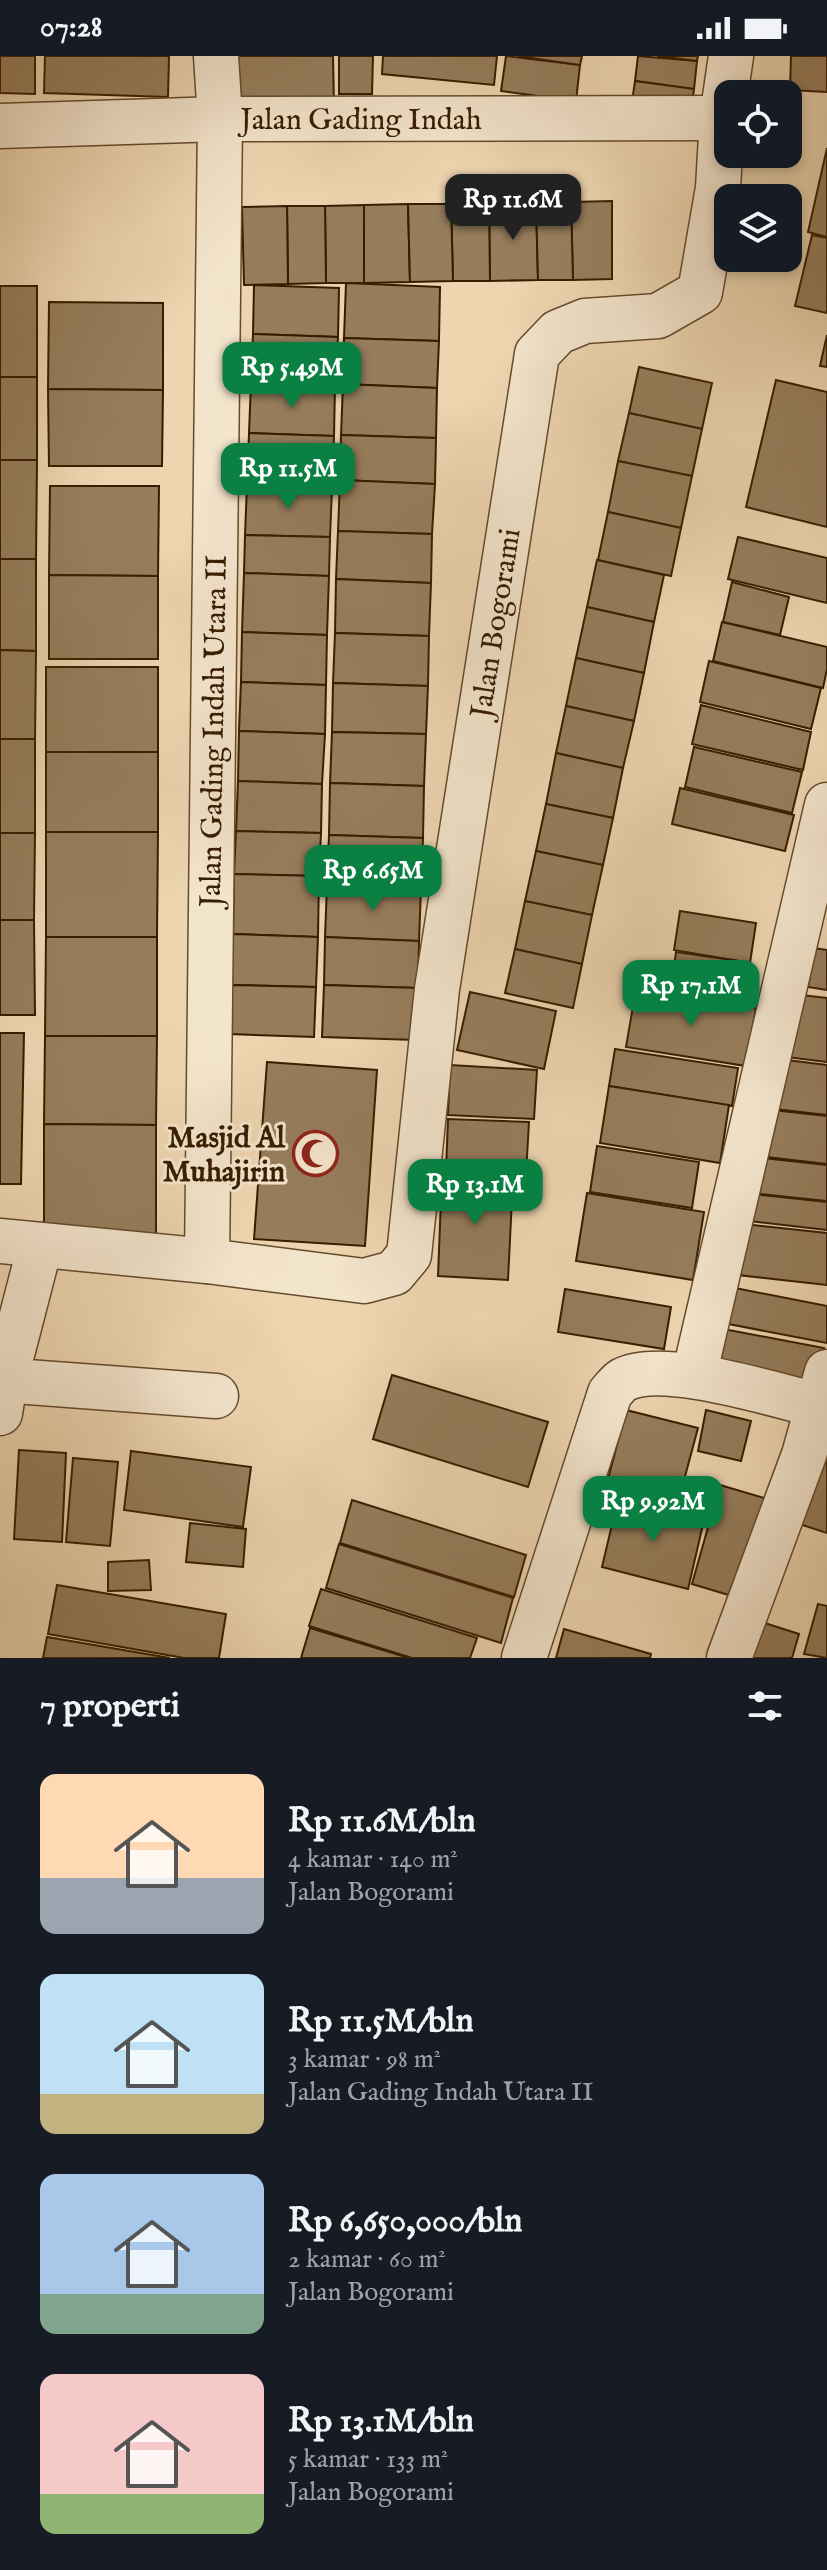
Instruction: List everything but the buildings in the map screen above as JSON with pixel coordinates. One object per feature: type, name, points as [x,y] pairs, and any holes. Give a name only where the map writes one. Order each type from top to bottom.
[{"type":"street","name":"Jalan Gading Indah Utara II","points":[[207,1261],[220,119],[216,56]]},
{"type":"street","name":"Jalan Bogorami","points":[[728,80],[731,56]]},
{"type":"street","name":"Jalan Gading Indah","points":[[0,126],[220,119],[714,118]]},
{"type":"street","name":"Jalan Bogorami","points":[[207,1261],[364,1281],[394,1273],[409,1255],[437,989],[537,354],[558,332],[585,321],[658,316],[700,292],[719,168]]},
{"type":"street","points":[[694,1376],[827,805]]},
{"type":"street","points":[[207,1261],[20,1244],[2,1391],[216,1396]]},
{"type":"street","points":[[524,1658],[610,1393],[622,1380],[644,1375],[694,1376],[822,1388],[804,1455],[729,1658]]},
{"type":"place","name":"Masjid Al Muhajirin","points":[[316,1154]]}]
